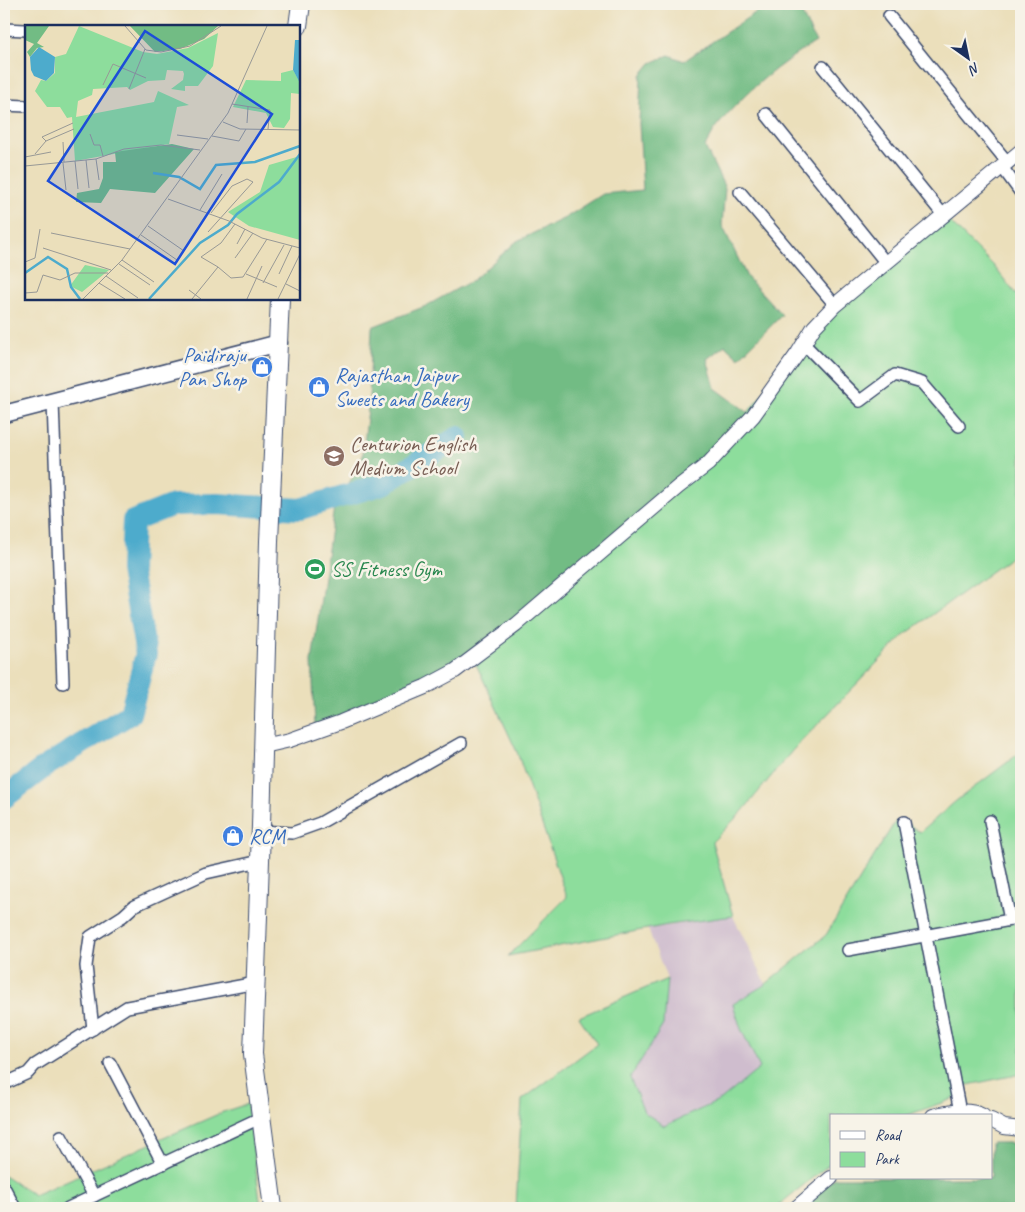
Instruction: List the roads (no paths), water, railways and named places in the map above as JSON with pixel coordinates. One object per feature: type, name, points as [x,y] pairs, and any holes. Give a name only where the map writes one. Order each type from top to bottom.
[{"type":"main road","points":[[298,25],[301,4]]},
{"type":"main road","points":[[273,1208],[253,1054],[269,541],[280,300]]},
{"type":"main road","points":[[4,414],[278,343]]},
{"type":"street","points":[[889,16],[1005,165],[1021,193]]},
{"type":"street","points":[[4,29],[25,30]]},
{"type":"street","points":[[823,67],[944,216]]},
{"type":"street","points":[[4,105],[25,106]]},
{"type":"street","points":[[766,114],[886,264]]},
{"type":"street","points":[[264,746],[290,740],[341,722],[425,687],[455,671],[516,625],[678,487],[708,464],[752,416],[804,344],[814,327],[835,305],[1021,151]]},
{"type":"street","points":[[740,192],[835,305]]},
{"type":"street","points":[[804,344],[860,401],[895,375],[922,383],[959,426]]},
{"type":"street","points":[[53,402],[63,683]]},
{"type":"street","points":[[261,831],[292,833],[320,823],[461,742]]},
{"type":"street","points":[[848,950],[1016,919],[990,821]]},
{"type":"street","points":[[904,822],[960,1112]]},
{"type":"street","points":[[93,1029],[86,966],[90,937],[123,916],[134,906],[206,873],[260,861]]},
{"type":"street","points":[[4,1084],[28,1073],[35,1065],[127,1007],[256,983]]},
{"type":"street","points":[[110,1063],[163,1164]]},
{"type":"street","points":[[941,1114],[952,1111],[980,1114]]},
{"type":"street","points":[[68,1208],[262,1117]]},
{"type":"street","points":[[992,1121],[1004,1127],[1021,1129]]},
{"type":"street","points":[[62,1136],[94,1196]]},
{"type":"street","points":[[796,1208],[830,1179]]},
{"type":"street","points":[[4,1187],[15,1208]]},
{"type":"waterway","points":[[4,798],[46,766],[130,714],[146,654],[131,570],[133,521],[173,505],[217,504],[300,509],[383,484],[458,437]]},
{"type":"place","name":"Paidiraju Pan Shop","points":[[262,367]]},
{"type":"place","name":"Rajasthan Jaipur Sweets and Bakery","points":[[319,387]]},
{"type":"place","name":"Centurion English Medium School","points":[[334,456]]},
{"type":"place","name":"SS Fitness Gym","points":[[315,569]]},
{"type":"place","name":"RCM","points":[[233,836]]}]
